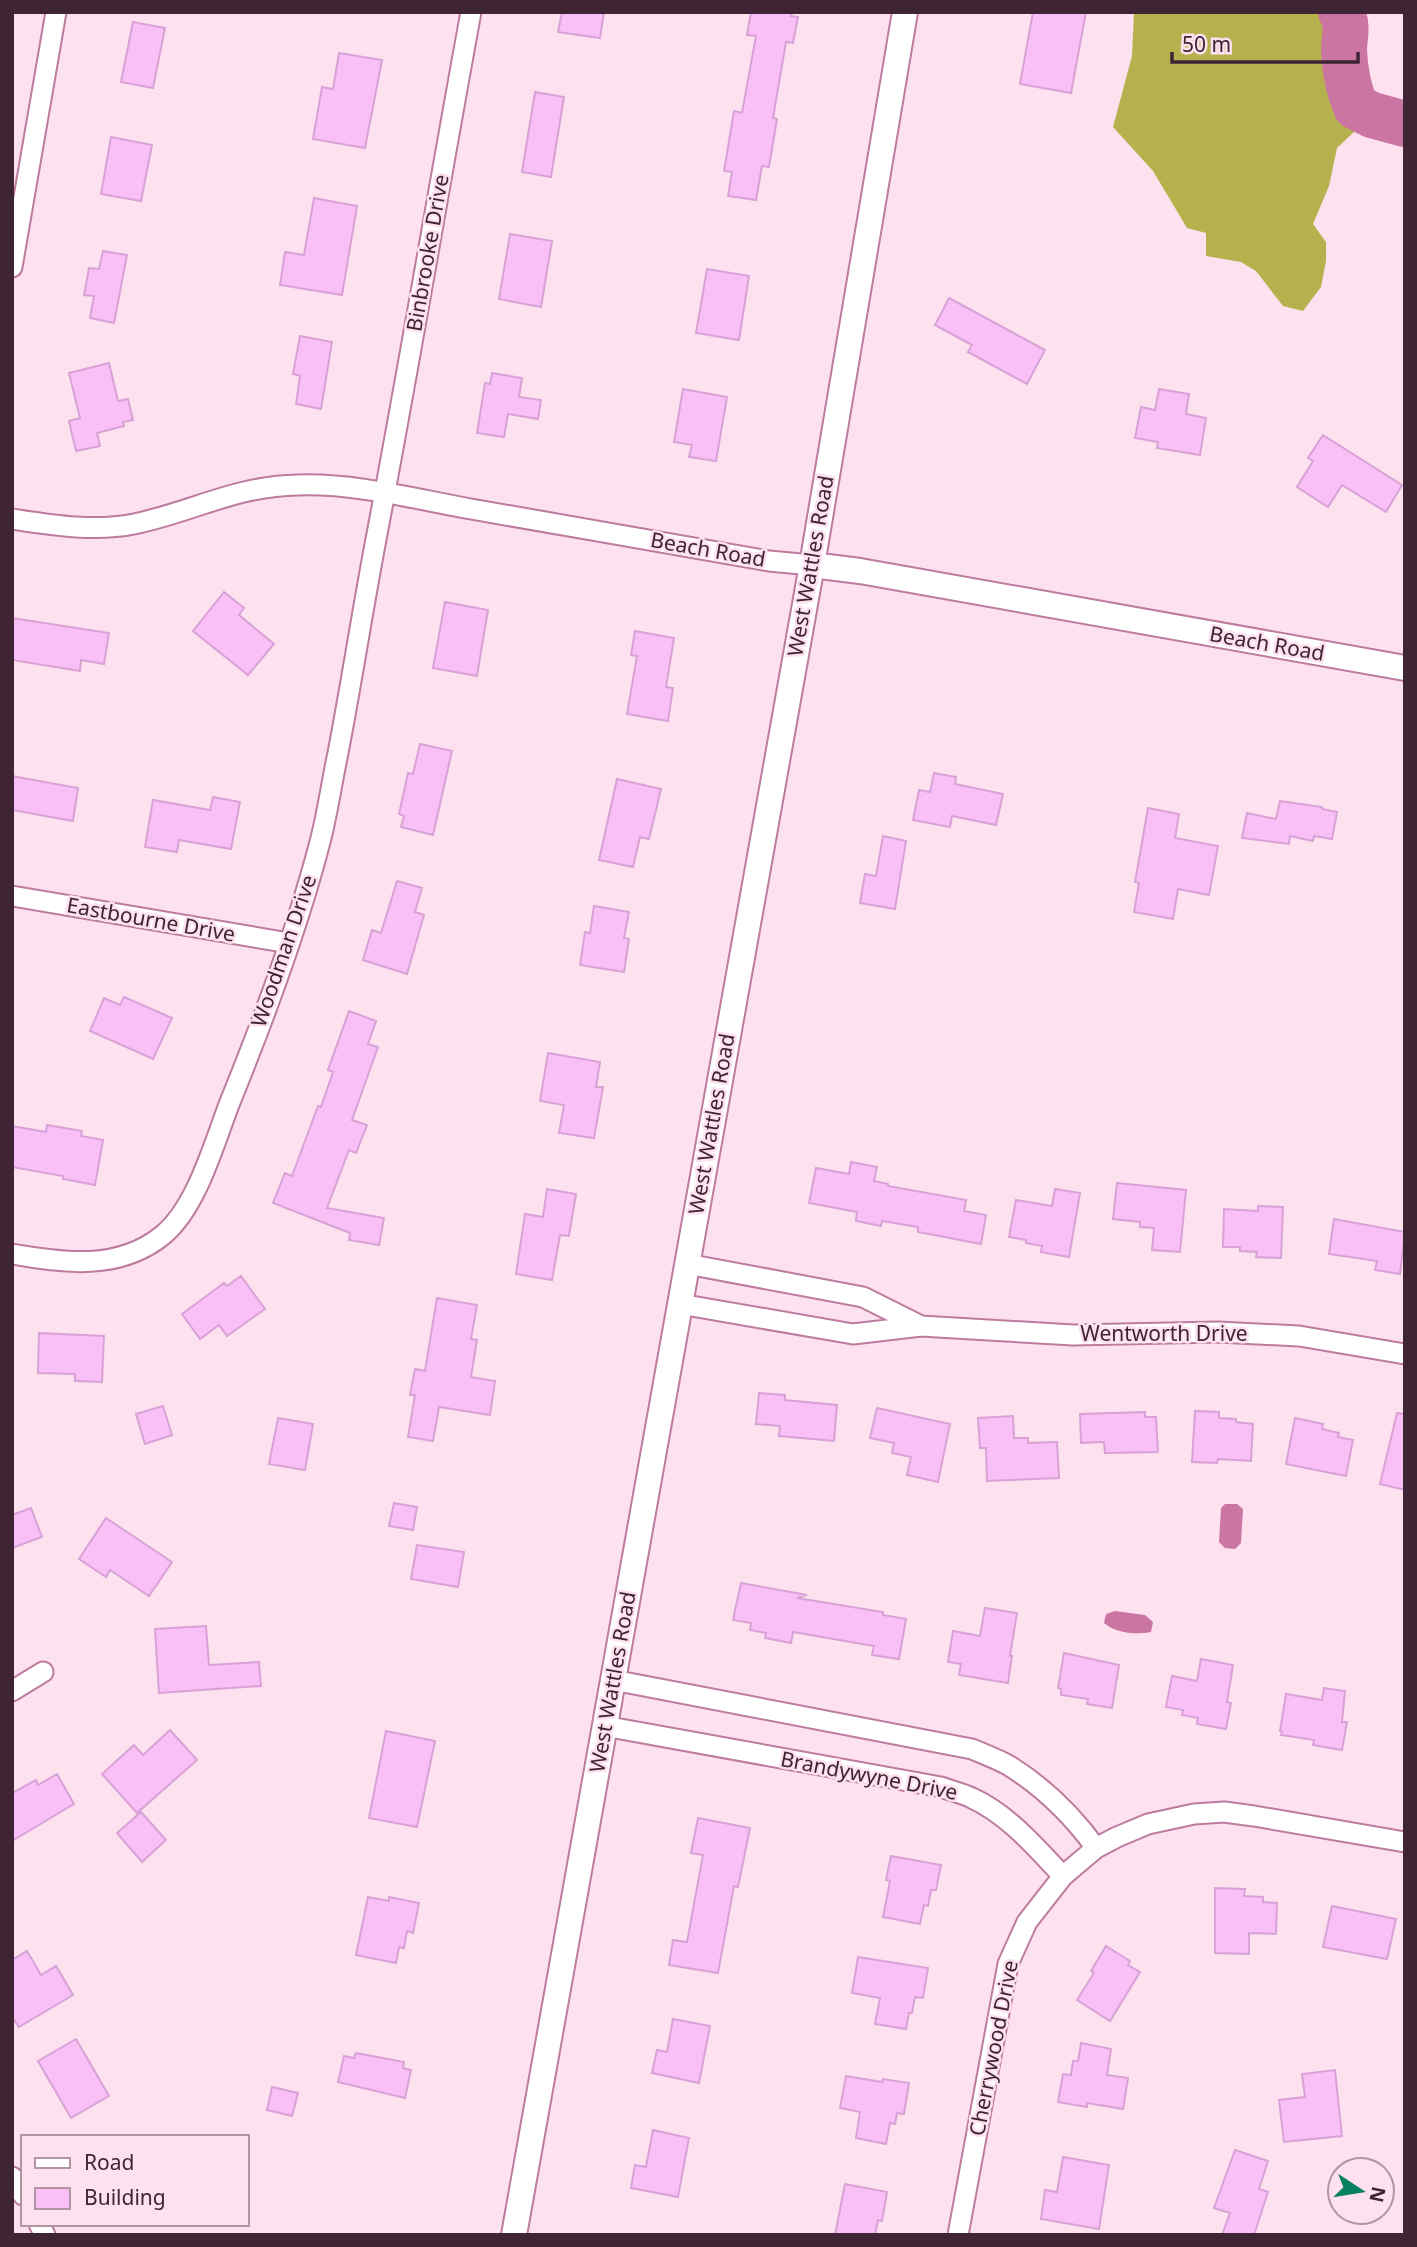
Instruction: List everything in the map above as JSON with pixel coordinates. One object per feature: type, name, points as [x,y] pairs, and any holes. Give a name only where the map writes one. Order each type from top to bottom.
[{"type":"street","points":[[12,267],[55,12]]},
{"type":"street","name":"Binbrooke Drive","points":[[385,494],[471,12]]},
{"type":"street","name":"West Wattles Road","points":[[514,2235],[812,565],[905,12]]},
{"type":"street","name":"Beach Road","points":[[12,519],[77,527],[133,524],[240,491],[271,486],[321,485],[769,561],[860,571],[1405,668]]},
{"type":"street","name":"Woodman Drive","points":[[12,1254],[54,1261],[89,1263],[115,1260],[150,1244],[165,1233],[182,1213],[199,1182],[289,943],[322,833],[385,494]]},
{"type":"street","name":"Eastbourne Drive","points":[[12,896],[289,943]]},
{"type":"street","name":"Wentworth Drive","points":[[687,1264],[863,1297],[921,1326]]},
{"type":"street","name":"Wentworth Drive","points":[[680,1304],[853,1334],[921,1326],[1073,1335],[1218,1332],[1298,1336],[1405,1354]]},
{"type":"street","points":[[12,1691],[43,1672]]},
{"type":"street","points":[[613,1680],[972,1749],[1006,1764],[1038,1787],[1080,1827],[1096,1848]]},
{"type":"street","name":"Brandywyne Drive","points":[[604,1727],[941,1787],[973,1798],[1005,1819],[1026,1836],[1063,1876]]},
{"type":"street","points":[[1063,1876],[1096,1848],[1148,1824],[1194,1814],[1224,1812],[1405,1842]]},
{"type":"street","name":"Cherrywood Drive","points":[[958,2235],[1008,1964],[1027,1923],[1063,1876]]},
{"type":"shaded area","points":[[1134,12],[1357,12],[1352,53],[1367,100],[1355,131],[1337,148],[1329,186],[1313,224],[1326,242],[1326,261],[1321,287],[1303,311],[1283,306],[1256,271],[1241,262],[1206,256],[1206,233],[1187,228],[1153,171],[1113,127],[1132,56]]},
{"type":"shaded area","points":[[1225,1504],[1237,1504],[1243,1509],[1241,1543],[1235,1549],[1225,1548],[1219,1542],[1221,1508]]},
{"type":"shaded area","points":[[1115,1611],[1145,1615],[1153,1622],[1151,1632],[1126,1632],[1104,1623],[1106,1614]]},
{"type":"building","points":[[562,12],[604,12],[600,38],[558,32]]},
{"type":"building","points":[[751,12],[792,12],[791,16],[798,17],[793,43],[786,42],[773,118],[777,119],[769,167],[762,166],[756,200],[728,196],[732,172],[724,171],[734,111],[742,113],[756,36],[747,35]]},
{"type":"building","points":[[1033,12],[1086,12],[1071,93],[1020,84]]},
{"type":"building","points":[[133,22],[165,28],[153,88],[121,82]]},
{"type":"building","points":[[339,53],[382,60],[365,148],[313,139],[322,87],[333,89]]},
{"type":"building","points":[[535,92],[564,97],[551,177],[522,172]]},
{"type":"building","points":[[111,137],[152,145],[141,201],[101,194]]},
{"type":"building","points":[[314,198],[357,206],[342,295],[280,285],[285,252],[304,255]]},
{"type":"building","points":[[510,234],[552,241],[541,307],[499,299]]},
{"type":"building","points":[[103,251],[127,255],[114,323],[90,318],[94,296],[84,295],[89,268],[99,269]]},
{"type":"building","points":[[707,269],[749,276],[739,340],[696,333]]},
{"type":"building","points":[[949,298],[1045,350],[1027,384],[968,352],[972,345],[935,325]]},
{"type":"building","points":[[300,336],[332,342],[321,409],[296,404],[300,376],[293,374]]},
{"type":"building","points":[[109,363],[118,401],[128,399],[133,420],[123,422],[124,426],[97,433],[100,446],[76,451],[69,421],[80,418],[69,373]]},
{"type":"building","points":[[492,373],[522,378],[519,397],[541,400],[538,419],[508,414],[504,437],[477,433],[485,383],[490,384]]},
{"type":"building","points":[[683,389],[727,397],[716,461],[689,457],[692,445],[674,442]]},
{"type":"building","points":[[1159,389],[1189,394],[1186,414],[1206,418],[1200,455],[1157,448],[1158,442],[1135,438],[1141,407],[1155,410]]},
{"type":"building","points":[[1323,435],[1402,485],[1386,512],[1342,485],[1328,507],[1297,487],[1313,461],[1308,458]]},
{"type":"building","points":[[224,592],[244,608],[239,615],[274,644],[248,675],[193,631]]},
{"type":"building","points":[[445,602],[488,610],[477,676],[433,668]]},
{"type":"building","points":[[12,618],[109,633],[104,664],[81,660],[80,671],[12,660]]},
{"type":"building","points":[[635,631],[674,638],[666,687],[673,688],[668,721],[627,714],[637,656],[631,655]]},
{"type":"building","points":[[420,744],[452,751],[433,835],[401,827],[404,816],[399,814],[408,773],[413,774]]},
{"type":"building","points":[[934,773],[956,777],[955,784],[1003,794],[996,825],[952,816],[950,827],[913,820],[919,790],[930,792]]},
{"type":"building","points":[[12,776],[78,788],[73,821],[12,810]]},
{"type":"building","points":[[617,779],[661,789],[649,839],[640,837],[633,867],[599,860]]},
{"type":"building","points":[[213,797],[240,802],[231,849],[179,840],[177,852],[145,847],[153,800],[210,810]]},
{"type":"building","points":[[1280,801],[1337,812],[1332,839],[1314,836],[1313,841],[1290,836],[1289,844],[1242,838],[1247,813],[1276,819]]},
{"type":"building","points":[[1148,808],[1179,814],[1175,838],[1218,846],[1209,895],[1178,889],[1173,919],[1134,912],[1139,883],[1135,882]]},
{"type":"building","points":[[883,836],[906,841],[895,909],[860,903],[865,874],[876,876]]},
{"type":"building","points":[[397,881],[422,888],[415,912],[424,915],[407,974],[363,960],[372,930],[381,933]]},
{"type":"building","points":[[594,906],[629,912],[624,938],[629,939],[624,972],[580,965],[585,932],[590,933]]},
{"type":"building","points":[[124,997],[172,1018],[153,1059],[90,1031],[104,998],[120,1005]]},
{"type":"building","points":[[349,1011],[376,1021],[368,1044],[378,1047],[352,1120],[367,1125],[356,1153],[349,1150],[327,1208],[384,1218],[379,1245],[349,1240],[350,1233],[273,1203],[285,1173],[292,1176],[318,1106],[321,1107],[333,1072],[328,1070]]},
{"type":"building","points":[[548,1053],[600,1062],[596,1087],[603,1087],[594,1138],[559,1133],[564,1105],[540,1101]]},
{"type":"building","points":[[47,1125],[82,1131],[81,1136],[103,1140],[95,1185],[12,1167],[12,1126],[46,1132]]},
{"type":"building","points":[[851,1162],[877,1167],[874,1181],[888,1186],[966,1200],[964,1211],[986,1215],[981,1244],[918,1232],[918,1227],[882,1221],[881,1226],[856,1221],[857,1212],[809,1203],[816,1168],[849,1174]]},
{"type":"building","points":[[1117,1183],[1186,1190],[1180,1252],[1152,1250],[1154,1228],[1140,1227],[1140,1222],[1113,1219]]},
{"type":"building","points":[[547,1189],[576,1194],[569,1236],[560,1235],[552,1280],[516,1274],[525,1214],[543,1217]]},
{"type":"building","points":[[1055,1189],[1080,1193],[1069,1257],[1041,1252],[1042,1246],[1009,1237],[1016,1200],[1052,1206]]},
{"type":"building","points":[[1258,1206],[1283,1207],[1281,1258],[1256,1257],[1257,1252],[1240,1251],[1240,1247],[1223,1247],[1224,1209],[1258,1211]]},
{"type":"building","points":[[1334,1219],[1405,1232],[1400,1274],[1375,1270],[1377,1261],[1329,1254]]},
{"type":"building","points":[[241,1276],[265,1309],[227,1336],[219,1325],[200,1339],[182,1314],[224,1283],[227,1286]]},
{"type":"building","points":[[437,1298],[477,1305],[471,1339],[477,1340],[471,1377],[495,1381],[490,1415],[439,1407],[433,1441],[408,1437],[415,1395],[410,1395],[415,1369],[425,1371]]},
{"type":"building","points":[[39,1333],[104,1336],[102,1382],[75,1381],[75,1374],[38,1373]]},
{"type":"building","points":[[759,1393],[785,1395],[785,1400],[837,1405],[834,1441],[779,1436],[780,1426],[756,1424]]},
{"type":"building","points":[[163,1406],[172,1435],[145,1444],[136,1414]]},
{"type":"building","points":[[877,1408],[950,1424],[938,1482],[907,1475],[911,1457],[892,1453],[894,1443],[870,1438]]},
{"type":"building","points":[[1195,1411],[1219,1412],[1219,1418],[1253,1424],[1251,1461],[1218,1459],[1217,1463],[1192,1462]]},
{"type":"building","points":[[1145,1412],[1145,1417],[1156,1417],[1158,1452],[1105,1453],[1104,1442],[1081,1443],[1080,1414]]},
{"type":"building","points":[[1397,1413],[1405,1414],[1405,1490],[1380,1484]]},
{"type":"building","points":[[1013,1416],[1014,1438],[1028,1438],[1028,1443],[1057,1442],[1059,1478],[987,1481],[986,1448],[980,1448],[978,1418]]},
{"type":"building","points":[[278,1418],[313,1424],[305,1470],[269,1464]]},
{"type":"building","points":[[1295,1418],[1323,1424],[1322,1429],[1339,1433],[1338,1437],[1353,1440],[1346,1476],[1286,1464]]},
{"type":"building","points":[[394,1503],[417,1507],[413,1530],[389,1526]]},
{"type":"building","points":[[31,1508],[42,1537],[12,1548],[12,1515]]},
{"type":"building","points":[[106,1518],[172,1562],[149,1596],[110,1570],[106,1577],[79,1559]]},
{"type":"building","points":[[417,1545],[464,1552],[458,1587],[411,1579]]},
{"type":"building","points":[[741,1583],[807,1595],[797,1598],[883,1612],[883,1615],[906,1619],[899,1659],[872,1655],[874,1646],[793,1632],[791,1643],[765,1638],[766,1633],[750,1630],[751,1623],[733,1620]]},
{"type":"building","points":[[985,1608],[1017,1613],[1008,1683],[959,1675],[961,1664],[948,1662],[953,1631],[980,1636]]},
{"type":"building","points":[[206,1626],[209,1665],[259,1662],[261,1686],[159,1693],[155,1629]]},
{"type":"building","points":[[1064,1653],[1119,1665],[1112,1708],[1087,1704],[1088,1699],[1061,1695],[1061,1689],[1058,1688]]},
{"type":"building","points":[[1201,1659],[1233,1665],[1227,1702],[1231,1703],[1226,1729],[1197,1724],[1198,1718],[1182,1715],[1183,1710],[1166,1707],[1172,1676],[1197,1681]]},
{"type":"building","points":[[1324,1688],[1345,1691],[1342,1722],[1347,1722],[1342,1750],[1313,1745],[1314,1740],[1281,1735],[1286,1694],[1322,1700]]},
{"type":"building","points":[[170,1730],[197,1760],[137,1813],[102,1774],[134,1745],[143,1755]]},
{"type":"building","points":[[386,1731],[435,1741],[417,1827],[369,1818]]},
{"type":"building","points":[[57,1774],[74,1804],[12,1841],[12,1793],[36,1780],[38,1785]]},
{"type":"building","points":[[141,1812],[166,1840],[142,1862],[117,1833]]},
{"type":"building","points":[[698,1818],[750,1828],[738,1887],[734,1886],[718,1973],[669,1965],[673,1940],[687,1942],[703,1855],[691,1853]]},
{"type":"building","points":[[891,1856],[941,1865],[936,1890],[931,1890],[920,1924],[883,1917],[890,1881],[886,1880]]},
{"type":"building","points":[[1215,1888],[1245,1889],[1244,1896],[1263,1897],[1263,1902],[1277,1903],[1276,1934],[1249,1933],[1249,1954],[1215,1953]]},
{"type":"building","points":[[368,1897],[389,1901],[389,1897],[419,1903],[413,1933],[407,1931],[404,1948],[399,1947],[396,1963],[356,1955]]},
{"type":"building","points":[[1332,1906],[1396,1919],[1387,1959],[1323,1947]]},
{"type":"building","points":[[1106,1946],[1130,1961],[1128,1965],[1140,1972],[1110,2021],[1077,2000],[1094,1973],[1091,1971]]},
{"type":"building","points":[[27,1951],[41,1975],[56,1966],[73,1995],[19,2027],[12,2017],[12,1960]]},
{"type":"building","points":[[858,1957],[928,1968],[923,1998],[915,1997],[906,2029],[875,2024],[880,1998],[852,1993]]},
{"type":"building","points":[[673,2019],[710,2026],[699,2083],[652,2073],[657,2050],[667,2052]]},
{"type":"building","points":[[76,2039],[109,2096],[71,2118],[38,2061]]},
{"type":"building","points":[[1081,2043],[1111,2049],[1107,2075],[1128,2078],[1123,2109],[1087,2103],[1087,2107],[1058,2102],[1063,2074],[1071,2075],[1073,2061],[1078,2061]]},
{"type":"building","points":[[356,2053],[404,2062],[403,2068],[411,2070],[405,2098],[338,2082],[344,2056],[354,2058]]},
{"type":"building","points":[[1335,2070],[1342,2136],[1284,2142],[1279,2100],[1305,2097],[1302,2074]]},
{"type":"building","points":[[846,2076],[909,2083],[904,2114],[897,2113],[895,2124],[890,2123],[886,2144],[856,2138],[860,2112],[840,2108]]},
{"type":"building","points":[[272,2087],[298,2093],[292,2116],[267,2110]]},
{"type":"building","points":[[653,2130],[689,2138],[678,2197],[631,2188],[635,2165],[646,2167]]},
{"type":"building","points":[[1235,2150],[1268,2161],[1259,2189],[1268,2192],[1254,2235],[1222,2235],[1230,2213],[1214,2208]]},
{"type":"building","points":[[1063,2157],[1109,2165],[1099,2229],[1041,2219],[1045,2190],[1057,2192]]},
{"type":"building","points":[[845,2184],[887,2192],[882,2221],[878,2220],[875,2235],[835,2235]]},
{"type":"waterway","points":[[1341,12],[1345,26],[1346,73],[1356,107],[1372,115],[1405,124]]}]
